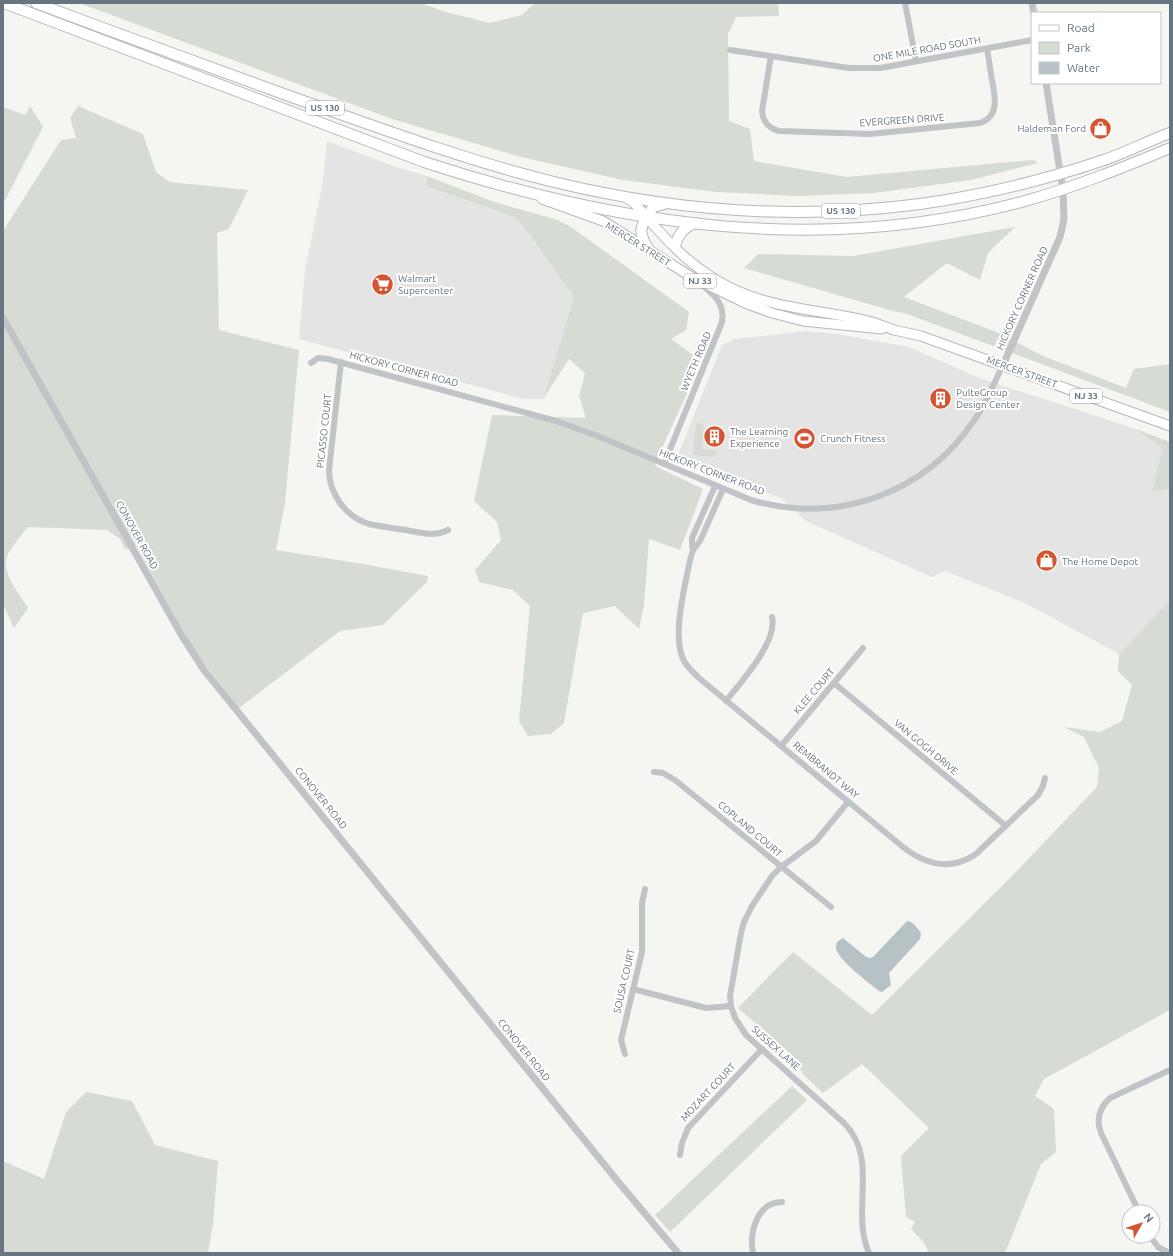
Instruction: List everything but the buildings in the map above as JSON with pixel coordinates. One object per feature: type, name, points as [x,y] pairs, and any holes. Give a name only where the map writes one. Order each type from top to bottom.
[{"type":"highway","name":"US 130","points":[[4,3],[411,158],[473,178],[552,199],[616,212],[695,223],[777,229],[824,229],[878,226],[963,215],[1024,201],[1063,190],[1103,176],[1170,148]]},
{"type":"highway","name":"US 130","points":[[36,3],[394,134],[518,172],[581,188],[666,203],[760,211],[792,212],[857,210],[915,204],[1017,185],[1106,159],[1170,133]]},
{"type":"highway","points":[[649,250],[643,240],[641,230],[643,224],[653,207],[666,203]]},
{"type":"highway","points":[[674,246],[680,233],[695,223]]},
{"type":"main road","name":"MERCER STREET","points":[[519,191],[603,221],[690,276],[745,303],[772,313],[803,321],[895,330]]},
{"type":"main road","name":"MERCER STREET","points":[[619,195],[631,200],[638,206],[686,258],[724,285],[752,298],[787,307],[869,321],[895,330],[921,336],[1170,426]]},
{"type":"street","points":[[905,3],[916,61]]},
{"type":"street","name":"ONE MILE ROAD SOUTH","points":[[730,50],[856,69],[880,68],[1031,40]]},
{"type":"street","name":"EVERGREEN DRIVE","points":[[771,56],[762,111],[762,117],[768,126],[779,131],[870,134],[985,122],[992,114],[996,102],[987,49]]},
{"type":"street","name":"HICKORY CORNER ROAD","points":[[310,363],[318,358],[341,362],[556,421],[715,486],[759,502],[800,509],[826,508],[852,505],[885,494],[900,487],[927,470],[958,441],[975,419],[1003,365],[1060,237],[1064,219],[1063,190],[1046,84]]},
{"type":"street","points":[[262,101],[267,88]]},
{"type":"street","name":"WYETH ROAD","points":[[664,464],[714,345],[723,318],[721,306],[714,295],[690,276]]},
{"type":"street","name":"CONOVER ROAD","points":[[3,318],[182,636],[204,670],[620,1184],[678,1253]]},
{"type":"street","name":"PICASSO COURT","points":[[341,362],[329,470],[332,488],[340,503],[352,515],[368,524],[430,534],[441,533],[448,530]]},
{"type":"street","name":"REMBRANDT WAY","points":[[715,486],[692,538],[693,550],[678,634],[679,645],[684,660],[688,668],[698,678],[848,802],[914,855],[926,862],[935,864],[956,863],[970,858],[982,849],[1041,791],[1045,778]]},
{"type":"street","name":"REMBRANDT WAY","points":[[693,550],[700,541],[723,489]]},
{"type":"street","points":[[726,701],[761,654],[772,633],[772,618]]},
{"type":"street","name":"KLEE COURT","points":[[781,746],[863,648]]},
{"type":"street","name":"VAN GOGH DRIVE","points":[[834,683],[1006,826]]},
{"type":"street","name":"COPLAND COURT","points":[[654,772],[663,773],[675,780],[831,907]]},
{"type":"street","name":"SUSSEX LANE","points":[[848,802],[816,841],[781,867],[772,876],[749,912],[742,928],[731,991],[731,1006],[735,1018],[743,1032],[844,1122],[855,1136],[860,1148],[862,1160],[863,1235],[868,1253]]},
{"type":"street","name":"SOUSA COURT","points":[[625,1054],[621,1040],[642,952],[642,903],[645,889]]},
{"type":"street","points":[[633,989],[706,1008],[731,1006]]},
{"type":"street","name":"MOZART COURT","points":[[680,1155],[682,1143],[688,1128],[762,1049]]},
{"type":"street","points":[[1135,1204],[1101,1133],[1099,1116],[1103,1106],[1110,1098],[1170,1070]]},
{"type":"street","points":[[752,1253],[753,1228],[757,1219],[769,1205],[782,1202]]},
{"type":"street","points":[[1156,1244],[1169,1253]]},
{"type":"shaded area","points":[[327,141],[396,167],[427,176],[426,186],[514,217],[524,227],[574,297],[543,399],[524,399],[299,339],[305,271],[323,181]]},
{"type":"shaded area","points":[[806,331],[837,334],[909,347],[979,378],[1133,428],[1162,448],[1152,492],[1169,489],[1170,600],[1119,654],[1029,605],[945,571],[932,577],[806,521],[781,498],[677,458],[722,345],[735,339]]},
{"type":"green space","points":[[79,3],[420,3],[446,12],[490,23],[522,15],[535,3],[778,3],[779,16],[736,17],[728,34],[729,121],[750,129],[754,161],[847,177],[1033,160],[1038,163],[971,180],[874,193],[797,196],[716,192],[623,180],[521,157],[392,119]]},
{"type":"green space","points":[[30,106],[43,127],[3,204],[3,107],[25,115]]},
{"type":"green space","points":[[78,106],[143,134],[156,172],[170,182],[248,190],[229,229],[217,233],[219,330],[299,350],[285,503],[276,550],[428,576],[427,582],[383,625],[340,631],[239,708],[193,649],[137,547],[125,549],[120,539],[107,530],[28,527],[11,549],[6,561],[7,573],[28,608],[14,628],[3,604],[3,231],[61,140],[76,138],[70,118]]},
{"type":"green space","points":[[427,176],[494,202],[558,220],[571,227],[689,312],[686,330],[671,339],[700,360],[690,387],[655,466],[703,489],[680,550],[649,539],[644,605],[639,629],[615,606],[583,613],[564,723],[551,734],[528,736],[519,721],[530,606],[513,590],[479,582],[475,570],[501,540],[497,522],[474,501],[492,415],[586,418],[579,396],[585,373],[569,359],[543,399],[574,297],[524,227],[514,217],[426,186]]},
{"type":"green space","points":[[1015,227],[988,253],[980,280],[947,263],[904,297],[999,333],[1043,356],[1126,388],[1134,369],[1170,364],[1170,412],[907,314],[744,268],[758,254],[853,256]]},
{"type":"green space","points":[[696,423],[704,424],[702,450],[717,451],[716,457],[693,455]]},
{"type":"green space","points":[[1133,428],[1170,442],[1170,504],[1169,489],[1152,492],[1162,448]]},
{"type":"green space","points":[[1170,600],[1170,1010],[1044,1079],[1035,1096],[1054,1109],[1056,1152],[1041,1164],[1005,1253],[929,1253],[923,1241],[911,1229],[915,1222],[906,1217],[901,1156],[929,1128],[862,1064],[823,1093],[803,1074],[793,1056],[738,1008],[793,952],[872,1015],[1011,877],[1097,787],[1099,768],[1084,737],[1064,727],[1100,732],[1122,721],[1132,685],[1118,671],[1119,654]]},
{"type":"green space","points":[[792,1086],[807,1100],[670,1232],[655,1215]]},
{"type":"green space","points":[[86,1092],[132,1101],[155,1145],[218,1161],[213,1224],[208,1253],[3,1253],[3,1161],[44,1179],[66,1112]]},
{"type":"water","points":[[907,921],[917,927],[921,933],[920,939],[889,973],[891,985],[882,992],[862,978],[844,961],[836,950],[837,942],[843,938],[865,956],[869,958],[873,957]]},
{"type":"place","name":"Haldeman Ford","points":[[1101,128]]},
{"type":"place","name":"Walmart Supercenter","points":[[383,284]]},
{"type":"place","name":"PulteGroup Design Center","points":[[941,398]]},
{"type":"place","name":"The Learning Experience","points":[[715,437]]},
{"type":"place","name":"Crunch Fitness","points":[[805,438]]},
{"type":"place","name":"The Home Depot","points":[[1047,561]]}]
